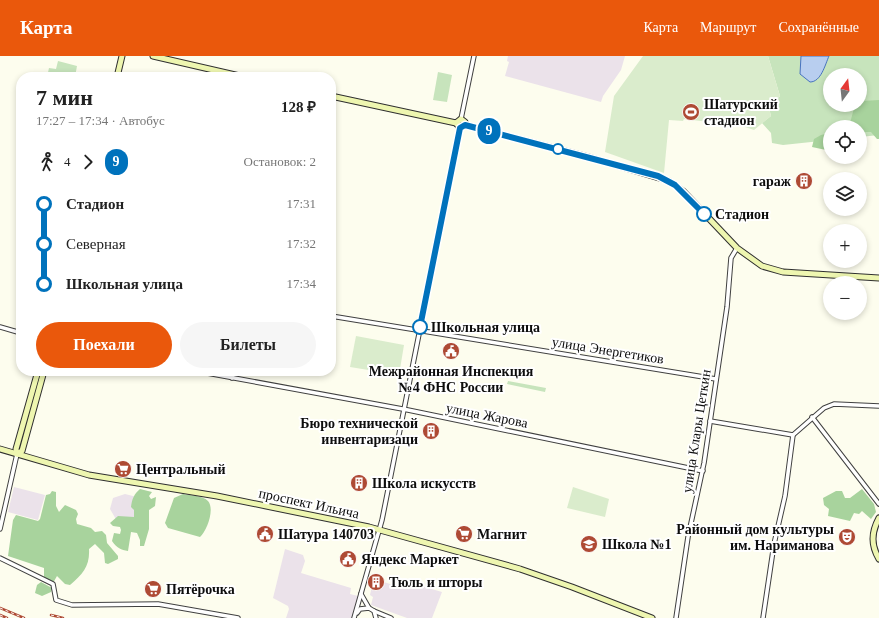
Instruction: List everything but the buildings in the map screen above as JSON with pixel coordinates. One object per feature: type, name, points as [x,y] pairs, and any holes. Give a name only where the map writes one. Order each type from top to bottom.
[{"type":"street","points":[[118,72],[122,56]]},
{"type":"street","points":[[153,56],[222,72]]},
{"type":"street","points":[[456,123],[461,119],[474,56]]},
{"type":"street","points":[[336,97],[456,123],[462,126],[618,165],[669,181],[683,191],[737,248],[762,266],[777,271],[879,278]]},
{"type":"street","points":[[356,617],[361,593],[379,530],[462,126],[465,122],[461,119]]},
{"type":"street","name":"улица Клары Цеткин","points":[[676,618],[688,536],[703,471],[727,308],[731,258],[737,248]]},
{"type":"street","name":"улица Энергетиков","points":[[336,317],[716,380]]},
{"type":"street","points":[[0,327],[16,332]]},
{"type":"street","points":[[0,529],[17,454],[16,449],[37,376]]},
{"type":"street","points":[[17,454],[22,451],[43,376]]},
{"type":"street","name":"улица Жарова","points":[[222,376],[404,409],[703,471]]},
{"type":"street","points":[[763,618],[774,544],[785,496],[794,435],[812,417],[824,408],[834,404],[879,406]]},
{"type":"street","points":[[812,417],[879,504]]},
{"type":"street","points":[[710,421],[794,435]]},
{"type":"street","name":"проспект Ильича","points":[[0,449],[89,475],[217,496],[316,515],[379,530],[539,576],[652,618]]},
{"type":"street","points":[[879,518],[875,526],[872,542],[879,559]]},
{"type":"street","points":[[0,558],[53,584],[56,600],[72,604],[158,604],[238,618]]},
{"type":"street","points":[[361,593],[369,608],[391,618]]},
{"type":"street","points":[[356,617],[360,609],[369,608]]},
{"type":"street","points":[[374,611],[376,618]]},
{"type":"shaded area","points":[[508,56],[625,56],[621,70],[603,96],[601,102],[505,76],[509,62],[507,61]]},
{"type":"shaded area","points":[[14,487],[45,495],[38,520],[8,512]]},
{"type":"shaded area","points":[[125,494],[141,498],[145,520],[117,521],[110,509],[113,498]]},
{"type":"shaded area","points":[[285,549],[303,555],[305,561],[301,573],[351,588],[350,594],[358,596],[352,618],[286,618],[289,609],[288,606],[273,598]]},
{"type":"shaded area","points":[[381,581],[402,588],[404,581],[442,592],[432,618],[407,618],[371,605],[373,597],[370,595],[372,586],[379,588]]},
{"type":"green space","name":"Шатурский стадион","points":[[643,56],[768,56],[780,96],[769,108],[771,116],[754,130],[742,126],[684,119],[683,121],[669,120],[664,173],[605,152],[614,96]]},
{"type":"green space","points":[[768,56],[879,56],[879,135],[867,136],[867,120],[823,120],[823,141],[783,145],[772,143],[771,133],[762,123],[771,116],[769,108],[780,96]]},
{"type":"green space","points":[[58,61],[77,66],[76,72],[48,72],[49,68],[56,69]]},
{"type":"green space","points":[[438,72],[452,75],[447,102],[433,100]]},
{"type":"green space","points":[[879,100],[879,139],[877,139],[871,132],[867,132],[867,120],[851,120],[853,112],[867,112],[867,101]]},
{"type":"green space","points":[[823,135],[823,149],[812,147],[814,139]]},
{"type":"green space","points":[[356,336],[404,345],[399,375],[350,367]]},
{"type":"green space","points":[[508,381],[546,388],[545,392],[507,384]]},
{"type":"green space","points":[[573,487],[609,499],[605,517],[567,508]]},
{"type":"green space","points":[[140,489],[152,492],[149,496],[151,499],[156,497],[155,506],[149,510],[149,529],[144,546],[140,546],[140,540],[137,533],[131,532],[128,551],[123,550],[117,547],[112,541],[114,533],[120,534],[120,527],[113,526],[110,523],[118,516],[134,517],[134,510],[131,507],[132,502]]},
{"type":"green space","points":[[862,489],[874,504],[876,512],[871,519],[862,511],[859,514],[854,513],[850,521],[828,516],[829,509],[824,505],[823,498],[836,491],[842,491],[845,498],[850,498]]},
{"type":"green space","points":[[52,491],[56,492],[56,506],[59,512],[65,505],[76,510],[78,514],[76,519],[77,524],[91,528],[95,532],[102,531],[106,535],[107,543],[118,556],[118,559],[108,564],[105,563],[104,553],[95,544],[89,549],[85,569],[70,585],[65,584],[57,576],[53,583],[44,578],[44,568],[8,556],[13,520],[16,515],[38,521],[40,519],[46,495],[50,494]]},
{"type":"green space","points":[[183,494],[206,499],[210,505],[211,509],[209,520],[203,534],[200,537],[168,528],[165,523],[174,498]]},
{"type":"green space","points":[[41,582],[52,588],[51,592],[42,596],[35,593],[37,585]]},
{"type":"water","points":[[801,56],[829,56],[820,76],[814,81],[810,82],[800,74]]},
{"type":"railway","points":[[0,608],[24,618]]},
{"type":"railway","points":[[0,615],[7,618]]},
{"type":"railway","points":[[51,615],[63,618]]},
{"type":"bus line","name":"9","points":[[420,327],[460,128],[465,125],[658,176],[669,181],[683,191],[704,214]]},
{"type":"place","name":"Шатурский стадион","points":[[691,112]]},
{"type":"place","name":"гараж","points":[[804,181]]},
{"type":"place","name":"Стадион","points":[[704,214]]},
{"type":"place","name":"Школьная улица","points":[[420,327]]},
{"type":"place","name":"Межрайонная Инспекция №4 ФНС России","points":[[451,351]]},
{"type":"place","name":"Бюро технической инвентаризаци","points":[[431,431]]},
{"type":"place","name":"Центральный","points":[[123,469]]},
{"type":"place","name":"Школа искусств","points":[[359,483]]},
{"type":"place","name":"Шатура 140703","points":[[265,534]]},
{"type":"place","name":"Магнит","points":[[464,534]]},
{"type":"place","name":"Районный дом культуры им. Нариманова","points":[[847,537]]},
{"type":"place","name":"Школа №1","points":[[589,544]]},
{"type":"place","name":"Яндекс Маркет","points":[[348,559]]},
{"type":"place","name":"Тюль и шторы","points":[[376,582]]},
{"type":"place","name":"Пятёрочка","points":[[153,589]]}]
